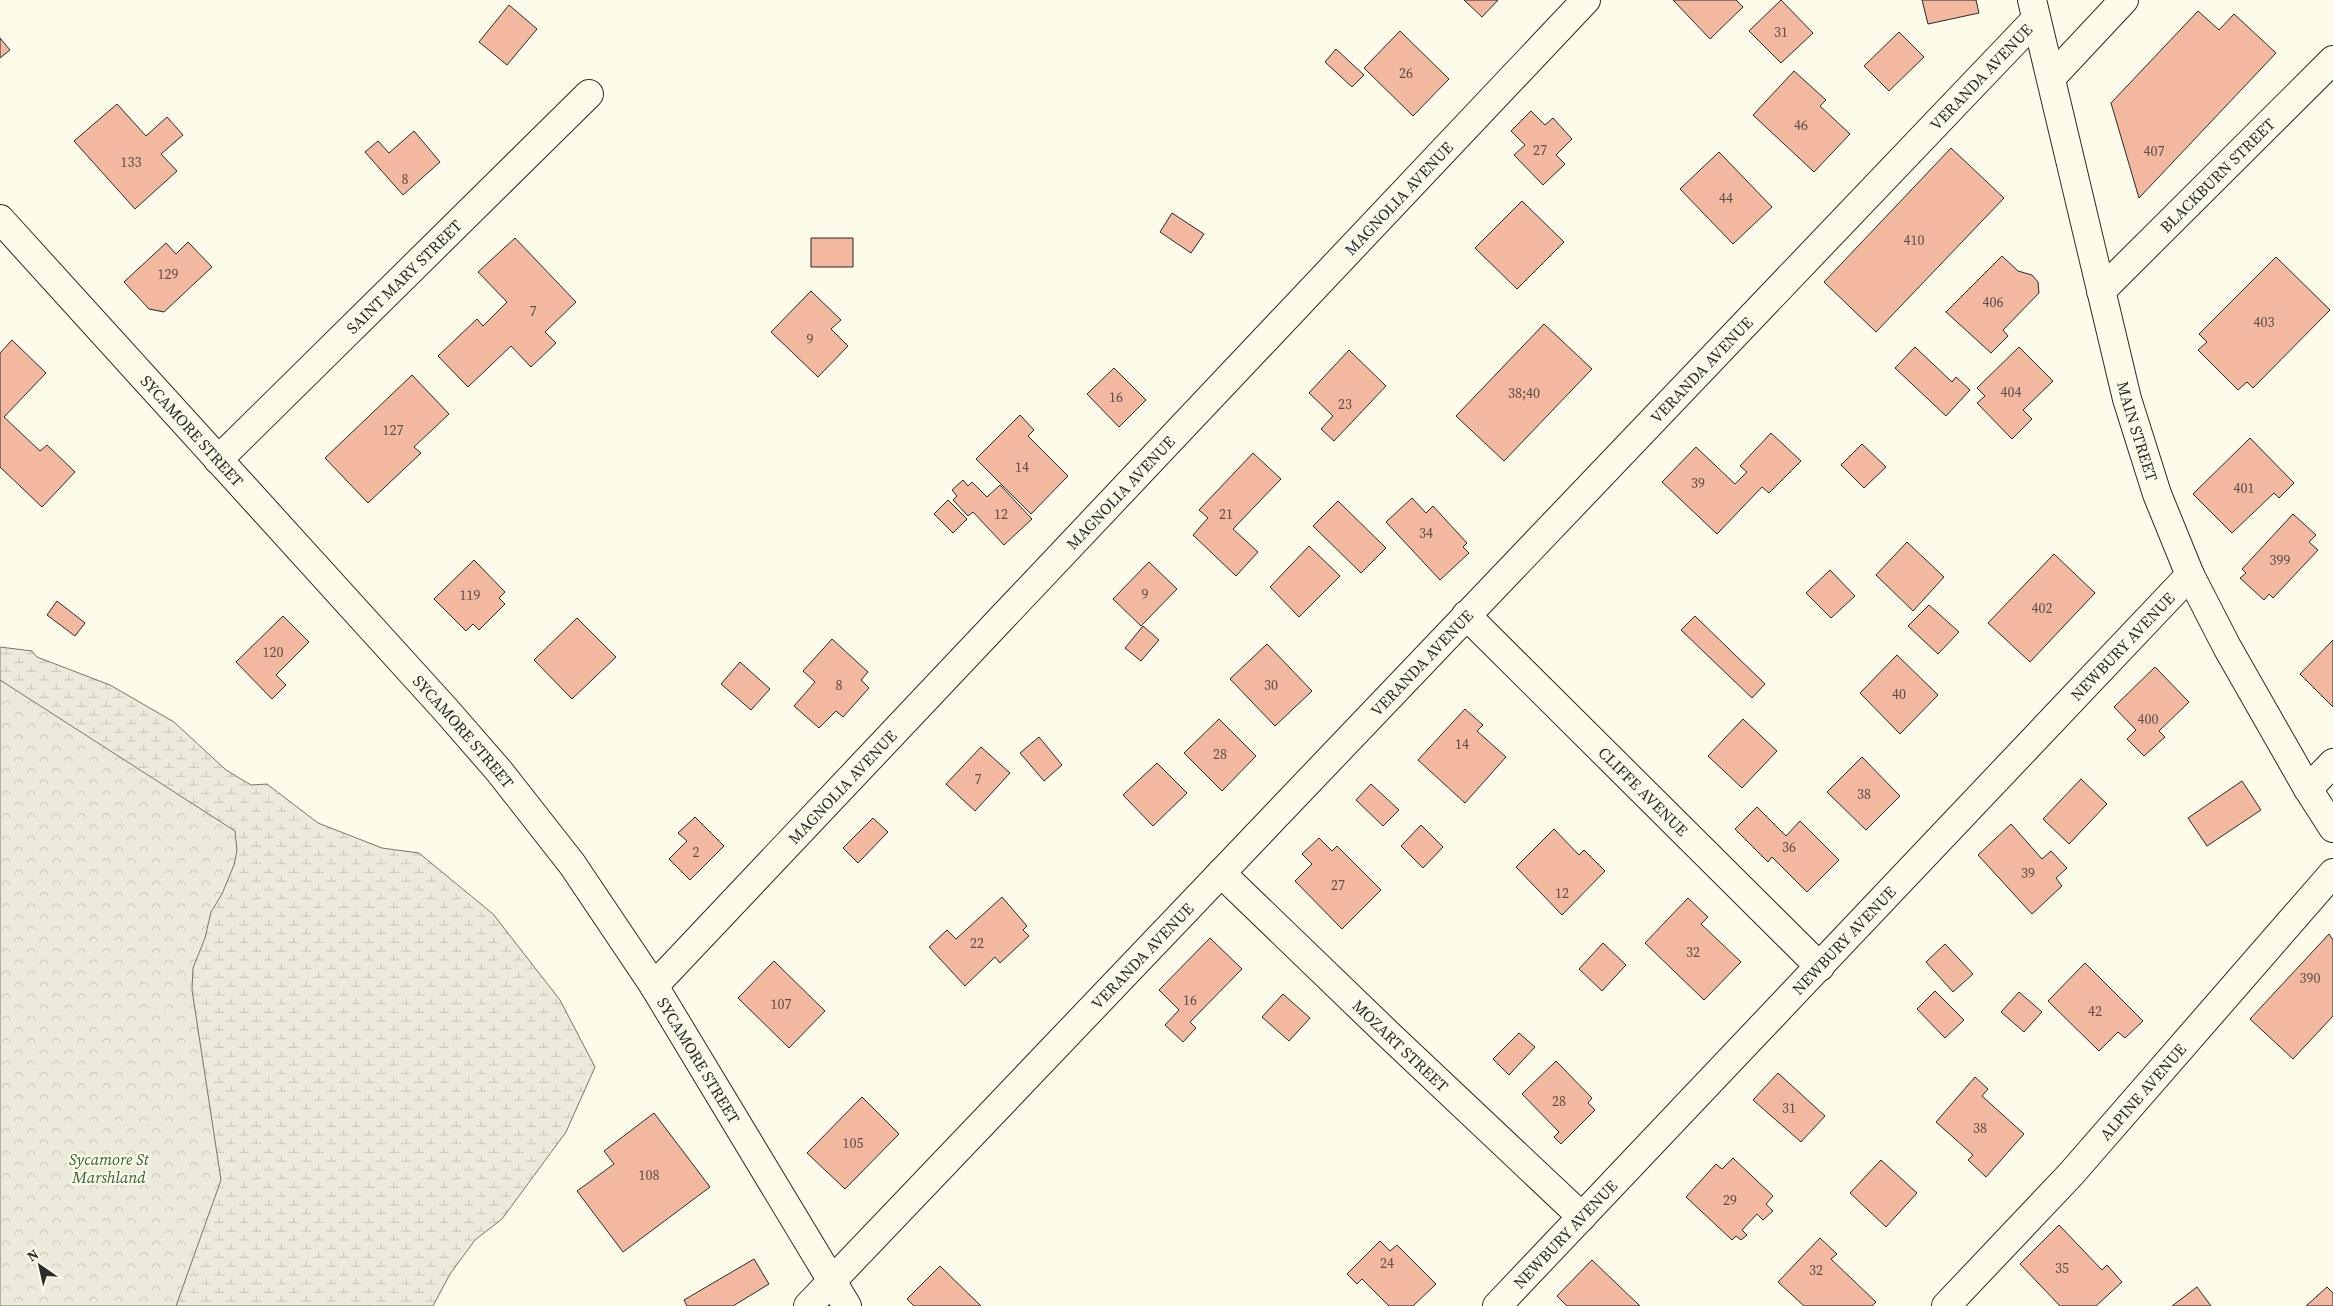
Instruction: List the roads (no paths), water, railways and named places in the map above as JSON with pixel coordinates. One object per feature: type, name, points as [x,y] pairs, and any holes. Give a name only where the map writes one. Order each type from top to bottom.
[{"type":"street","name":"MAGNOLIA AVENUE","points":[[654,986],[1586,0]]},
{"type":"street","points":[[2051,78],[2124,0]]},
{"type":"street","name":"MAIN STREET","points":[[2034,10],[2127,399],[2142,452],[2157,494],[2190,575],[2227,647],[2308,789],[2333,828]]},
{"type":"street","name":"VERANDA AVENUE","points":[[808,1306],[1222,873],[2034,10]]},
{"type":"street","name":"BLACKBURN STREET","points":[[2101,291],[2333,60]]},
{"type":"street","name":"SAINT MARY STREET","points":[[218,460],[589,94]]},
{"type":"street","name":"SYCAMORE STREET","points":[[0,219],[499,771],[572,864],[654,986],[847,1306]]},
{"type":"street","name":"NEWBURY AVENUE","points":[[1497,1306],[2190,575]]},
{"type":"street","name":"CLIFFE AVENUE","points":[[1466,615],[1820,967]]},
{"type":"street","points":[[2308,789],[2333,763]]},
{"type":"street","name":"MOZART STREET","points":[[1222,873],[1388,1034],[1582,1217]]},
{"type":"street","name":"ALPINE AVENUE","points":[[1946,1306],[2070,1174],[2333,873]]},
{"type":"park label","name":"Sycamore St Marshland","points":[[109,1168]]}]
